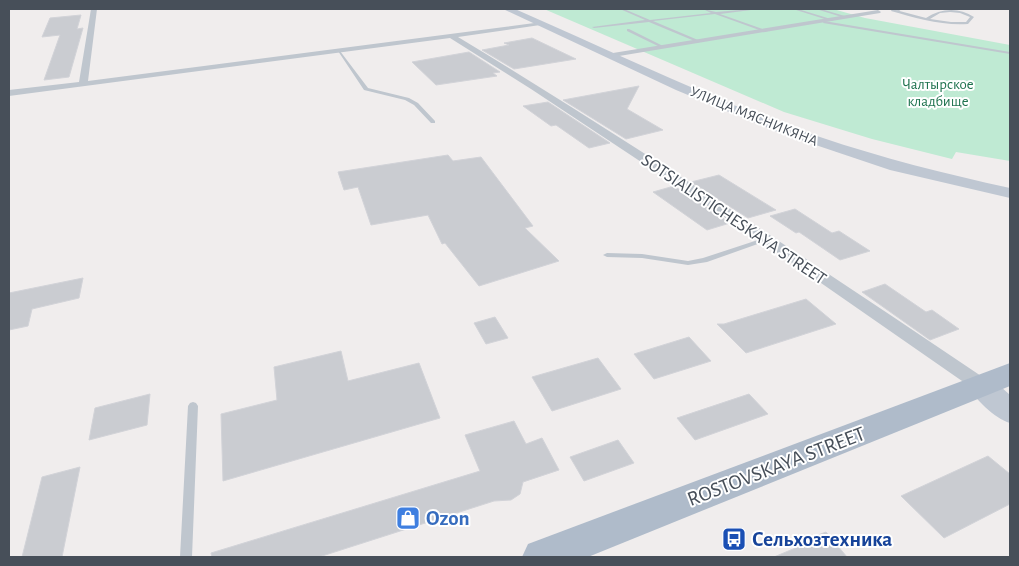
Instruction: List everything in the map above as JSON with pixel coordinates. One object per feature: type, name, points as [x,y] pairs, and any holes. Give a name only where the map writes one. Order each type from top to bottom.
[{"type":"main road","name":"ROSTOVSKAYA STREET","points":[[542,557],[995,380]]},
{"type":"street","points":[[83,84],[94,9]]},
{"type":"street","name":"УЛИЦА МЯСНИКЯНА","points":[[508,9],[751,116],[821,143],[906,169],[1010,193]]},
{"type":"street","points":[[613,56],[878,12]]},
{"type":"street","points":[[9,93],[266,59],[339,52],[540,23]]},
{"type":"street","name":"SOTSIALISTICHESKAYA STREET","points":[[451,36],[542,92],[766,239],[995,380],[1010,412]]},
{"type":"lane","points":[[622,9],[697,41]]},
{"type":"lane","points":[[704,9],[766,31]]},
{"type":"lane","points":[[594,28],[751,9]]},
{"type":"lane","points":[[796,9],[833,20]]},
{"type":"lane","points":[[818,9],[846,17]]},
{"type":"lane","points":[[893,9],[928,18],[962,24],[970,22],[972,17],[963,13],[945,10],[936,12],[928,18]]},
{"type":"lane","points":[[824,22],[1010,53]]},
{"type":"lane","points":[[628,30],[663,47]]},
{"type":"lane","points":[[339,52],[366,89],[407,99],[416,104],[433,122]]},
{"type":"lane","points":[[607,255],[642,256],[688,263],[704,260],[766,239]]},
{"type":"lane","points":[[186,557],[193,406]]},
{"type":"green space","name":"Чалтырское кладбище","points":[[544,9],[833,9],[865,18],[1010,45],[1010,161],[956,152],[952,159],[872,139],[784,112]]},
{"type":"building","points":[[81,15],[77,29],[83,28],[69,77],[44,80],[60,35],[42,37],[50,18]]},
{"type":"building","points":[[532,38],[576,59],[514,69],[482,50],[509,45],[504,43]]},
{"type":"building","points":[[469,52],[500,72],[493,73],[497,76],[436,85],[412,62]]},
{"type":"building","points":[[639,86],[627,109],[663,130],[626,139],[563,100]]},
{"type":"building","points":[[548,102],[610,143],[589,148],[556,125],[551,126],[523,106]]},
{"type":"building","points":[[448,155],[453,161],[481,157],[533,226],[525,228],[559,261],[479,286],[445,243],[442,244],[428,215],[371,225],[358,187],[344,190],[338,172]]},
{"type":"building","points":[[719,175],[776,210],[748,218],[691,182]]},
{"type":"building","points":[[674,186],[730,223],[707,230],[653,192]]},
{"type":"building","points":[[795,209],[832,233],[839,231],[870,251],[840,260],[799,232],[796,233],[770,216]]},
{"type":"building","points":[[83,278],[79,298],[32,309],[28,326],[9,330],[9,293]]},
{"type":"building","points":[[885,284],[926,312],[932,310],[959,329],[930,340],[862,292]]},
{"type":"building","points":[[806,299],[836,324],[746,353],[717,324],[724,324]]},
{"type":"building","points":[[495,317],[508,338],[486,344],[474,323]]},
{"type":"building","points":[[689,337],[711,361],[654,379],[634,354]]},
{"type":"building","points":[[341,351],[348,381],[419,363],[440,418],[223,481],[221,414],[277,400],[274,367]]},
{"type":"building","points":[[598,358],[621,389],[552,411],[532,377]]},
{"type":"building","points":[[150,394],[147,425],[89,440],[95,408]]},
{"type":"building","points":[[749,394],[768,414],[695,440],[677,418]]},
{"type":"building","points":[[514,421],[526,444],[542,438],[559,470],[523,482],[520,494],[511,500],[494,501],[319,557],[212,557],[211,553],[480,471],[465,435]]},
{"type":"building","points":[[618,440],[634,463],[584,481],[570,457]]},
{"type":"building","points":[[988,456],[1010,474],[1010,504],[944,538],[901,496]]},
{"type":"building","points":[[80,467],[62,557],[22,557],[42,477]]},
{"type":"building","points":[[826,532],[847,557],[774,557],[805,544],[802,541]]},
{"type":"place","name":"Ozon","points":[[408,518]]},
{"type":"place","name":"Сельхозтехника","points":[[734,539]]}]
